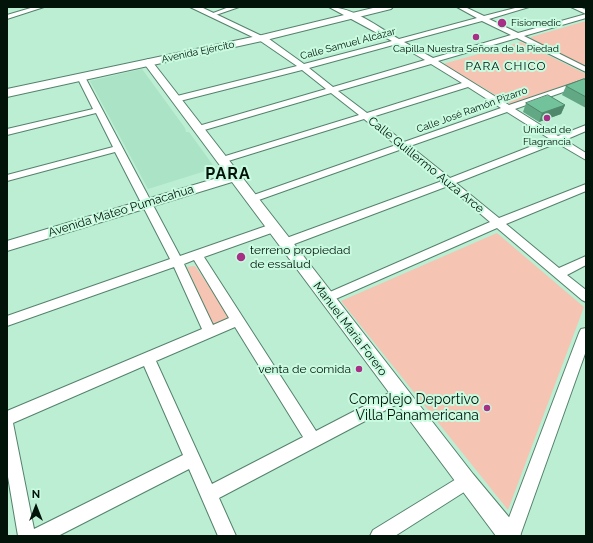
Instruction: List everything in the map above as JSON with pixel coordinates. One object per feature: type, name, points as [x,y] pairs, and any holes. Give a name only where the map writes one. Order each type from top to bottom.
[{"type":"main road","name":"Avenida Ejército","points":[[7,93],[262,38],[388,7]]},
{"type":"street","points":[[7,18],[38,7]]},
{"type":"street","points":[[194,7],[262,38]]},
{"type":"street","points":[[211,15],[236,7]]},
{"type":"street","points":[[332,7],[353,16],[432,61],[586,157]]},
{"type":"street","points":[[460,7],[586,70]]},
{"type":"street","name":"Calle Samuel Alcázar","points":[[176,99],[398,42],[526,7]]},
{"type":"street","points":[[574,7],[586,12]]},
{"type":"street","points":[[198,129],[586,16]]},
{"type":"street","name":"Calle Guillermo Auza Arce","points":[[262,38],[332,90],[449,182],[586,297]]},
{"type":"street","name":"Manuel Maria Forero","points":[[148,62],[466,481],[511,536]]},
{"type":"street","points":[[81,77],[178,261],[210,332]]},
{"type":"street","name":"Calle José Ramón Pizarro","points":[[252,199],[586,82]]},
{"type":"street","points":[[229,169],[365,116],[469,84]]},
{"type":"street","points":[[7,132],[98,110]]},
{"type":"street","points":[[285,243],[449,182],[586,128]]},
{"type":"street","points":[[7,178],[118,148]]},
{"type":"street","name":"Avenida Mateo Pumacahua","points":[[7,246],[229,169]]},
{"type":"street","points":[[327,298],[498,223],[586,187]]},
{"type":"street","name":"Avenida Mateo Pumacahua","points":[[7,237],[146,199]]},
{"type":"street","points":[[7,321],[273,228]]},
{"type":"street","points":[[196,254],[313,440]]},
{"type":"street","points":[[558,274],[586,260]]},
{"type":"street","points":[[7,418],[238,320]]},
{"type":"street","points":[[511,536],[586,333]]},
{"type":"street","points":[[148,358],[227,536]]},
{"type":"street","points":[[209,494],[400,394]]},
{"type":"street","points":[[7,427],[27,536]]},
{"type":"street","points":[[40,536],[192,459]]},
{"type":"street","points":[[379,536],[466,481]]},
{"type":"shaded area","name":"PARA CHICO","points":[[586,21],[586,68],[532,41],[531,37]]},
{"type":"shaded area","points":[[521,42],[586,74],[586,78],[511,104],[443,64]]},
{"type":"shaded area","points":[[142,69],[185,128],[186,132],[189,132],[215,168],[148,189],[90,81]]},
{"type":"shaded area","name":"Complejo Deportivo Villa Panamericana","points":[[497,233],[584,307],[508,510],[341,301]]},
{"type":"shaded area","points":[[195,266],[232,319],[213,325],[187,267]]},
{"type":"building","points":[[584,79],[586,80],[586,97],[566,86]]},
{"type":"building","points":[[548,95],[565,105],[542,113],[526,103]]},
{"type":"place","name":"Fisiomedic","points":[[502,23]]},
{"type":"place","name":"Capilla Nuestra Señora de la Piedad","points":[[476,37]]},
{"type":"place","name":"Unidad de Flagrancia","points":[[547,118]]},
{"type":"place","name":"terreno propiedad de essalud","points":[[241,257]]},
{"type":"place","name":"venta de comida","points":[[359,369]]},
{"type":"place","name":"Complejo Deportivo Villa Panamericana","points":[[487,408]]},
{"type":"district","name":"PARA CHICO","points":[[506,66]]},
{"type":"district","name":"PARA","points":[[228,174]]}]
